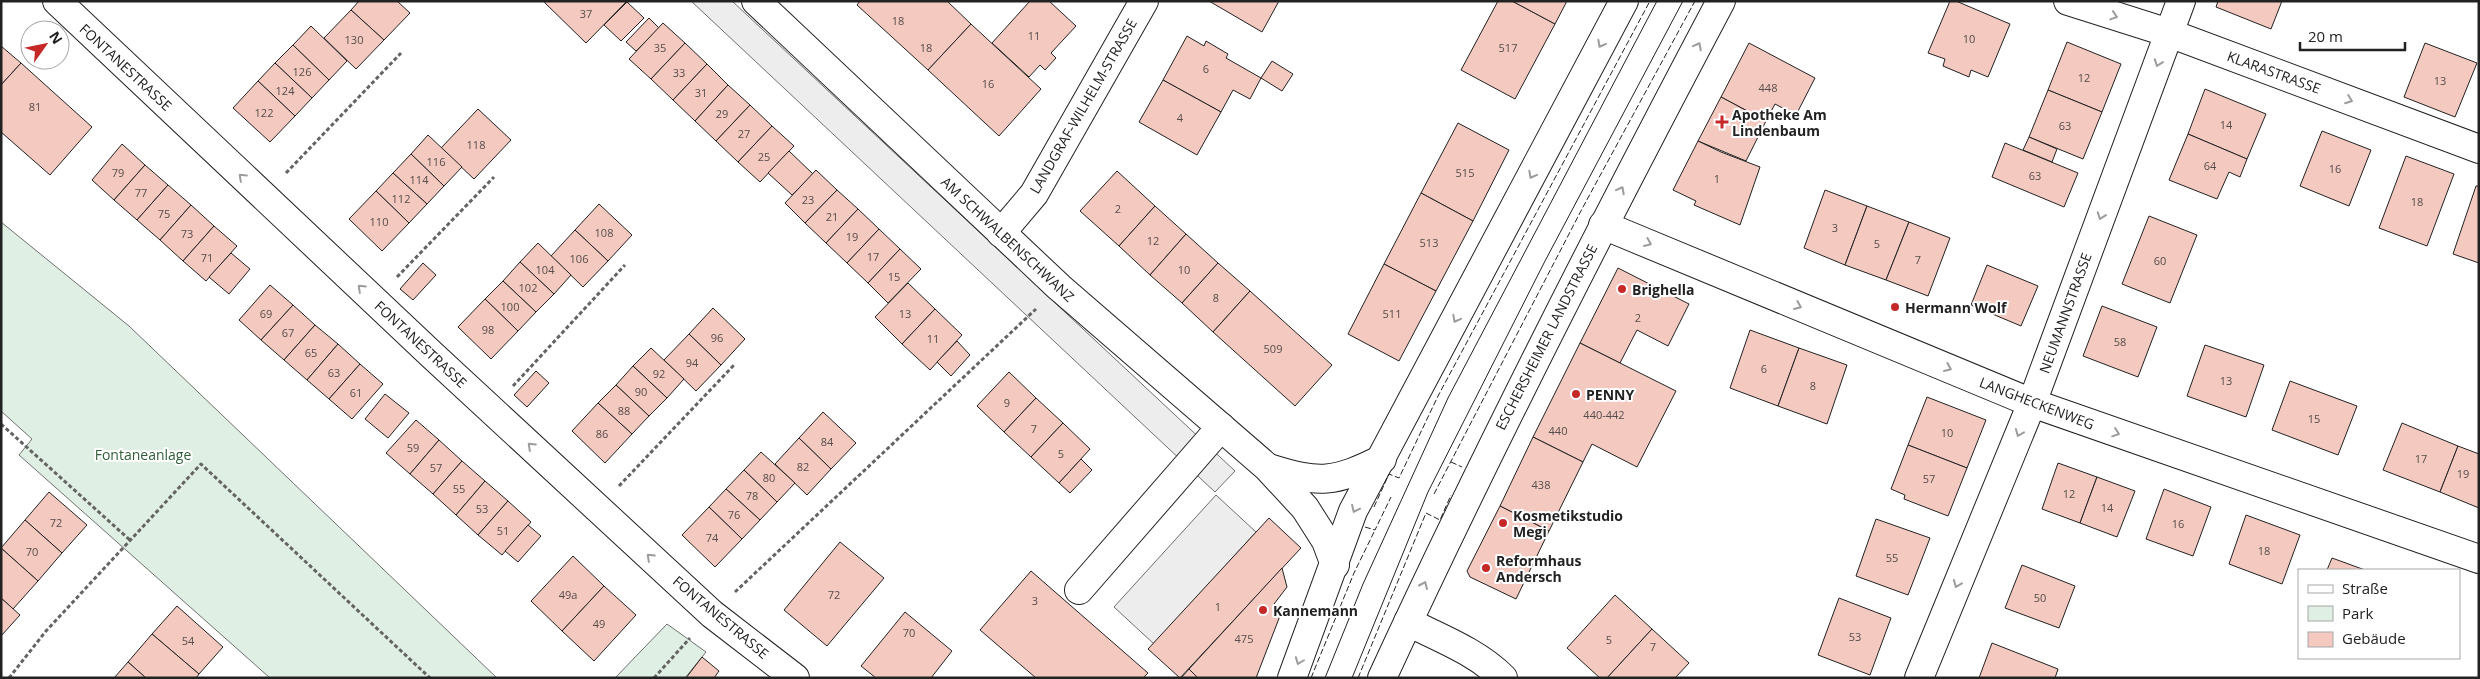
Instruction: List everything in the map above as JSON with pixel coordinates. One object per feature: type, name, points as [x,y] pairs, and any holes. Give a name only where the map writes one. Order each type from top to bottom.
[{"type":"street","name":"FONTANESTRASSE","points":[[56,1],[712,614],[795,678]]},
{"type":"street","name":"AM SCHWALBENSCHWANZ","points":[[756,1],[1059,287],[1268,468],[1296,497],[1310,515],[1326,541],[1335,565]]},
{"type":"street","name":"LANDGRAF-WILHELM-STRASSE","points":[[1001,233],[1034,194],[1144,1]]},
{"type":"street","points":[[1292,678],[1335,565],[1353,511],[1624,1]]},
{"type":"street","name":"ESCHERSHEIMER LANDSTRASSE","points":[[1382,678],[1472,485],[1603,225],[1722,1]]},
{"type":"street","name":"KLARASTRASSE","points":[[2068,1],[2169,33],[2479,148]]},
{"type":"street","name":"NEUMANNSTRASSE","points":[[1918,678],[2032,403],[2181,1]]},
{"type":"street","name":"LANGHECKENWEG","points":[[1603,225],[2032,403],[2479,560]]},
{"type":"street","points":[[1079,590],[1221,427]]},
{"type":"street","name":"AM SCHWALBENSCHWANZ","points":[[1268,468],[1303,479],[1330,480],[1359,470],[1382,459]]},
{"type":"street","points":[[1408,622],[1453,644],[1494,669],[1503,678]]},
{"type":"path","points":[[264,197],[402,53]]},
{"type":"path","points":[[374,300],[494,176]]},
{"type":"path","points":[[491,409],[625,266]]},
{"type":"path","points":[[654,678],[712,614],[1059,287]]},
{"type":"path","points":[[598,508],[734,365]]},
{"type":"path","points":[[1,424],[131,541]]},
{"type":"path","points":[[8,678],[46,631],[201,464],[430,678]]},
{"type":"green space","name":"Fontaneanlage","points":[[1,222],[129,326],[497,678],[270,678],[19,455],[32,439],[1,411]]},
{"type":"green space","points":[[667,624],[706,652],[685,678],[615,678]]},
{"type":"shaded area","points":[[691,1],[732,1],[1235,471],[1215,492]]},
{"type":"shaded area","points":[[1216,495],[1256,532],[1154,644],[1114,607]]},
{"type":"building","points":[[359,1],[397,1],[410,13],[384,40],[351,10]]},
{"type":"building","points":[[543,1],[627,1],[586,43]]},
{"type":"building","points":[[860,1],[947,1],[971,24],[928,70],[857,5]]},
{"type":"building","points":[[1030,1],[1049,1],[1076,26],[1051,53],[1056,58],[1045,70],[1040,65],[1029,77],[992,43]]},
{"type":"building","points":[[1209,1],[1279,1],[1262,32]]},
{"type":"building","points":[[1498,1],[1512,1],[1555,24],[1515,99],[1461,70]]},
{"type":"building","points":[[1512,1],[1567,1],[1555,24]]},
{"type":"building","points":[[1950,1],[1956,1],[2010,24],[1988,77],[1971,70],[1969,77],[1943,66],[1945,59],[1928,53]]},
{"type":"building","points":[[2218,1],[2282,1],[2271,29],[2216,7]]},
{"type":"building","points":[[627,2],[644,18],[621,41],[604,25]]},
{"type":"building","points":[[351,10],[384,40],[356,69],[324,38]]},
{"type":"building","points":[[649,18],[659,28],[636,51],[626,42]]},
{"type":"building","points":[[663,23],[685,43],[651,79],[629,59]]},
{"type":"building","points":[[971,24],[1041,89],[999,136],[928,70]]},
{"type":"building","points":[[311,26],[347,61],[329,80],[293,45]]},
{"type":"building","points":[[1187,36],[1204,46],[1206,41],[1228,54],[1226,58],[1261,78],[1250,99],[1233,90],[1221,112],[1163,80]]},
{"type":"building","points":[[2067,42],[2121,64],[2102,112],[2048,90]]},
{"type":"building","points":[[685,43],[707,64],[673,100],[651,79]]},
{"type":"building","points":[[1749,43],[1815,78],[1796,115],[1775,104],[1766,121],[1721,97]]},
{"type":"building","points":[[2425,43],[2477,63],[2455,117],[2404,97]]},
{"type":"building","points":[[293,45],[329,80],[312,98],[275,63]]},
{"type":"building","points":[[1,46],[20,64],[1,85]]},
{"type":"building","points":[[1272,61],[1293,74],[1282,91],[1261,78]]},
{"type":"building","points":[[275,63],[312,98],[295,116],[258,81]]},
{"type":"building","points":[[20,64],[20,70],[29,70],[92,127],[50,175],[1,132],[1,85]]},
{"type":"building","points":[[707,64],[728,85],[695,121],[673,100]]},
{"type":"building","points":[[1163,80],[1221,112],[1197,155],[1139,122]]},
{"type":"building","points":[[258,81],[295,116],[270,142],[233,108]]},
{"type":"building","points":[[728,85],[750,105],[716,141],[695,121]]},
{"type":"building","points":[[2205,89],[2266,114],[2247,159],[2188,134]]},
{"type":"building","points":[[2048,90],[2102,112],[2083,159],[2029,137]]},
{"type":"building","points":[[1721,97],[1766,121],[1746,161],[1698,141]]},
{"type":"building","points":[[750,105],[772,126],[738,162],[716,141]]},
{"type":"building","points":[[478,109],[511,140],[474,179],[441,148]]},
{"type":"building","points":[[1458,123],[1509,150],[1473,221],[1421,193]]},
{"type":"building","points":[[772,126],[794,146],[760,182],[738,162]]},
{"type":"building","points":[[2322,131],[2371,150],[2349,206],[2300,186]]},
{"type":"building","points":[[2188,134],[2247,159],[2240,177],[2229,172],[2217,199],[2169,180]]},
{"type":"building","points":[[428,135],[462,167],[444,186],[411,154]]},
{"type":"building","points":[[2029,137],[2057,149],[2052,162],[2023,150]]},
{"type":"building","points":[[1698,141],[1760,167],[1740,225],[1694,205],[1696,201],[1673,190]]},
{"type":"building","points":[[2005,143],[2078,173],[2064,207],[1992,177]]},
{"type":"building","points":[[122,144],[145,165],[114,200],[92,180]]},
{"type":"building","points":[[789,151],[813,174],[792,195],[768,173]]},
{"type":"building","points":[[411,154],[444,186],[427,204],[393,173]]},
{"type":"building","points":[[2406,156],[2454,174],[2427,246],[2379,228]]},
{"type":"building","points":[[145,165],[168,185],[137,220],[114,200]]},
{"type":"building","points":[[816,170],[837,190],[805,223],[785,203]]},
{"type":"building","points":[[1117,171],[1155,206],[1119,246],[1080,211]]},
{"type":"building","points":[[393,173],[427,204],[409,223],[376,191]]},
{"type":"building","points":[[168,185],[191,205],[160,240],[137,220]]},
{"type":"building","points":[[2476,186],[2479,186],[2479,263],[2453,254]]},
{"type":"building","points":[[837,190],[858,209],[826,243],[805,223]]},
{"type":"building","points":[[1825,190],[1867,206],[1845,265],[1804,248]]},
{"type":"building","points":[[376,191],[409,223],[382,251],[349,219]]},
{"type":"building","points":[[1421,193],[1473,221],[1436,291],[1384,264]]},
{"type":"building","points":[[599,204],[632,235],[608,261],[575,230]]},
{"type":"building","points":[[191,205],[214,226],[183,261],[160,240]]},
{"type":"building","points":[[1155,206],[1186,234],[1150,275],[1119,246]]},
{"type":"building","points":[[1867,206],[1909,222],[1886,280],[1845,265]]},
{"type":"building","points":[[858,209],[879,229],[847,263],[826,243]]},
{"type":"building","points":[[2149,216],[2197,235],[2170,303],[2122,284]]},
{"type":"building","points":[[1909,222],[1950,238],[1928,296],[1886,280]]},
{"type":"building","points":[[214,226],[237,246],[206,281],[183,261]]},
{"type":"building","points":[[879,229],[900,249],[868,283],[847,263]]},
{"type":"building","points":[[575,230],[608,261],[583,287],[551,256]]},
{"type":"building","points":[[1186,234],[1218,263],[1182,303],[1150,275]]},
{"type":"building","points":[[538,243],[571,275],[554,294],[520,262]]},
{"type":"building","points":[[900,249],[921,269],[888,303],[868,283]]},
{"type":"building","points":[[231,253],[250,269],[229,294],[209,277]]},
{"type":"building","points":[[520,262],[554,294],[536,312],[503,281]]},
{"type":"building","points":[[423,263],[436,275],[413,300],[400,289]]},
{"type":"building","points":[[1218,263],[1250,291],[1213,332],[1182,303]]},
{"type":"building","points":[[1384,264],[1436,291],[1399,361],[1348,334]]},
{"type":"building","points":[[1987,265],[2038,286],[2021,326],[1971,305]]},
{"type":"building","points":[[1618,268],[1689,304],[1668,346],[1637,330],[1620,363],[1580,343]]},
{"type":"building","points":[[503,281],[536,312],[518,331],[485,299]]},
{"type":"building","points":[[908,283],[935,309],[902,344],[875,317]]},
{"type":"building","points":[[270,285],[293,305],[261,340],[239,320]]},
{"type":"building","points":[[1250,291],[1332,365],[1295,406],[1213,332]]},
{"type":"building","points":[[485,299],[518,331],[491,359],[458,327]]},
{"type":"building","points":[[293,305],[315,325],[284,360],[261,340]]},
{"type":"building","points":[[2102,306],[2157,327],[2138,377],[2083,356]]},
{"type":"building","points":[[713,308],[745,339],[721,365],[689,334]]},
{"type":"building","points":[[935,309],[962,335],[930,370],[902,344]]},
{"type":"building","points":[[315,325],[338,344],[307,380],[284,360]]},
{"type":"building","points":[[1750,330],[1799,348],[1778,406],[1730,388]]},
{"type":"building","points":[[689,334],[721,365],[696,391],[664,360]]},
{"type":"building","points":[[957,341],[970,355],[951,376],[937,362]]},
{"type":"building","points":[[1580,343],[1676,391],[1637,467],[1592,444],[1583,462],[1533,437]]},
{"type":"building","points":[[338,344],[360,364],[329,399],[307,380]]},
{"type":"building","points":[[2205,345],[2264,365],[2246,417],[2187,396]]},
{"type":"building","points":[[651,348],[684,379],[667,398],[633,366]]},
{"type":"building","points":[[1799,348],[1847,365],[1827,424],[1778,406]]},
{"type":"building","points":[[360,364],[383,384],[352,419],[329,399]]},
{"type":"building","points":[[633,366],[667,398],[649,416],[616,385]]},
{"type":"building","points":[[536,371],[549,383],[527,407],[514,395]]},
{"type":"building","points":[[1009,372],[1036,398],[1004,432],[977,406]]},
{"type":"building","points":[[2290,381],[2357,406],[2338,455],[2272,430]]},
{"type":"building","points":[[616,385],[649,416],[632,434],[598,403]]},
{"type":"building","points":[[385,394],[409,413],[388,438],[365,419]]},
{"type":"building","points":[[1927,397],[1986,420],[1967,468],[1908,445]]},
{"type":"building","points":[[1036,398],[1063,423],[1031,457],[1004,432]]},
{"type":"building","points":[[598,403],[632,434],[605,463],[572,431]]},
{"type":"building","points":[[823,412],[856,443],[831,469],[799,438]]},
{"type":"building","points":[[416,420],[439,440],[410,474],[386,453]]},
{"type":"building","points":[[1063,423],[1090,449],[1059,483],[1031,457]]},
{"type":"building","points":[[2402,423],[2458,446],[2440,492],[2383,470]]},
{"type":"building","points":[[1533,437],[1583,462],[1549,531],[1500,506]]},
{"type":"building","points":[[799,438],[831,469],[807,495],[775,464]]},
{"type":"building","points":[[439,440],[462,461],[433,494],[410,474]]},
{"type":"building","points":[[1908,445],[1967,468],[1948,516],[1904,499],[1905,495],[1891,489]]},
{"type":"building","points":[[2458,446],[2479,454],[2479,508],[2440,492]]},
{"type":"building","points":[[761,452],[795,483],[777,502],[744,470]]},
{"type":"building","points":[[1081,459],[1092,470],[1070,493],[1059,483]]},
{"type":"building","points":[[462,461],[485,481],[456,515],[433,494]]},
{"type":"building","points":[[2058,463],[2097,477],[2080,523],[2042,509]]},
{"type":"building","points":[[744,470],[777,502],[760,520],[726,489]]},
{"type":"building","points":[[2097,477],[2135,491],[2117,537],[2080,523]]},
{"type":"building","points":[[485,481],[508,501],[478,535],[456,515]]},
{"type":"building","points":[[726,489],[760,520],[742,539],[709,507]]},
{"type":"building","points":[[2164,489],[2211,507],[2193,556],[2146,539]]},
{"type":"building","points":[[49,492],[87,525],[62,553],[25,520]]},
{"type":"building","points":[[508,501],[531,522],[502,555],[478,535]]},
{"type":"building","points":[[1500,506],[1549,531],[1516,599],[1470,577],[1467,571]]},
{"type":"building","points":[[709,507],[742,539],[715,567],[682,535]]},
{"type":"building","points":[[2246,515],[2300,535],[2282,584],[2229,564]]},
{"type":"building","points":[[1269,518],[1301,548],[1180,678],[1148,649]]},
{"type":"building","points":[[1876,519],[1930,538],[1908,595],[1856,576]]},
{"type":"building","points":[[25,520],[62,553],[38,581],[1,548]]},
{"type":"building","points":[[528,525],[541,536],[518,562],[505,551]]},
{"type":"building","points":[[840,542],[884,578],[827,646],[784,610]]},
{"type":"building","points":[[1,548],[38,581],[13,609],[1,598]]},
{"type":"building","points":[[573,556],[604,586],[562,631],[531,601]]},
{"type":"building","points":[[2332,558],[2362,569],[2327,569]]},
{"type":"building","points":[[2022,565],[2075,586],[2059,628],[2005,608]]},
{"type":"building","points":[[1282,568],[1287,587],[1274,604],[1283,608],[1256,678],[1198,678],[1189,669]]},
{"type":"building","points":[[1031,571],[1148,673],[1143,678],[1036,678],[980,630]]},
{"type":"building","points":[[604,586],[636,615],[594,661],[562,631]]},
{"type":"building","points":[[1615,595],[1652,629],[1607,678],[1600,678],[1567,648]]},
{"type":"building","points":[[1,598],[20,615],[1,636]]},
{"type":"building","points":[[1839,598],[1891,618],[1870,675],[1818,655]]},
{"type":"building","points":[[177,606],[223,647],[199,674],[152,634]]},
{"type":"building","points":[[905,612],[952,651],[931,678],[876,678],[861,666]]},
{"type":"building","points":[[1652,629],[1689,663],[1675,678],[1607,678]]},
{"type":"building","points":[[152,634],[199,674],[196,678],[146,678],[128,662]]},
{"type":"building","points":[[1992,643],[2058,669],[2055,678],[1979,678]]},
{"type":"building","points":[[702,657],[719,671],[714,678],[686,678]]},
{"type":"building","points":[[128,662],[146,678],[114,678]]},
{"type":"building","points":[[1189,669],[1198,678],[1181,678]]},
{"type":"tram line","points":[[1325,678],[1363,584],[1448,398],[1657,1]]},
{"type":"tram line","points":[[1352,678],[1428,492],[1545,261],[1683,1]]},
{"type":"fence","points":[[1374,507],[1389,474],[1399,478],[1438,396],[1650,1]]},
{"type":"fence","points":[[1434,494],[1583,207],[1695,1]]},
{"type":"fence","points":[[1451,462],[1462,467]]},
{"type":"fence","points":[[1358,678],[1426,513],[1440,520],[1451,495]]},
{"type":"fence","points":[[1365,527],[1375,530],[1391,497]]},
{"type":"fence","points":[[1311,678],[1354,573],[1375,530]]},
{"type":"place","name":"Apotheke Am Lindenbaum","points":[[1722,122]]},
{"type":"place","name":"Brighella","points":[[1622,289]]},
{"type":"place","name":"Hermann Wolf","points":[[1895,307]]},
{"type":"place","name":"PENNY","points":[[1576,394]]},
{"type":"place","name":"Kosmetikstudio Megi","points":[[1503,523]]},
{"type":"place","name":"Reformhaus Andersch","points":[[1486,568]]},
{"type":"place","name":"Kannemann","points":[[1263,610]]}]
